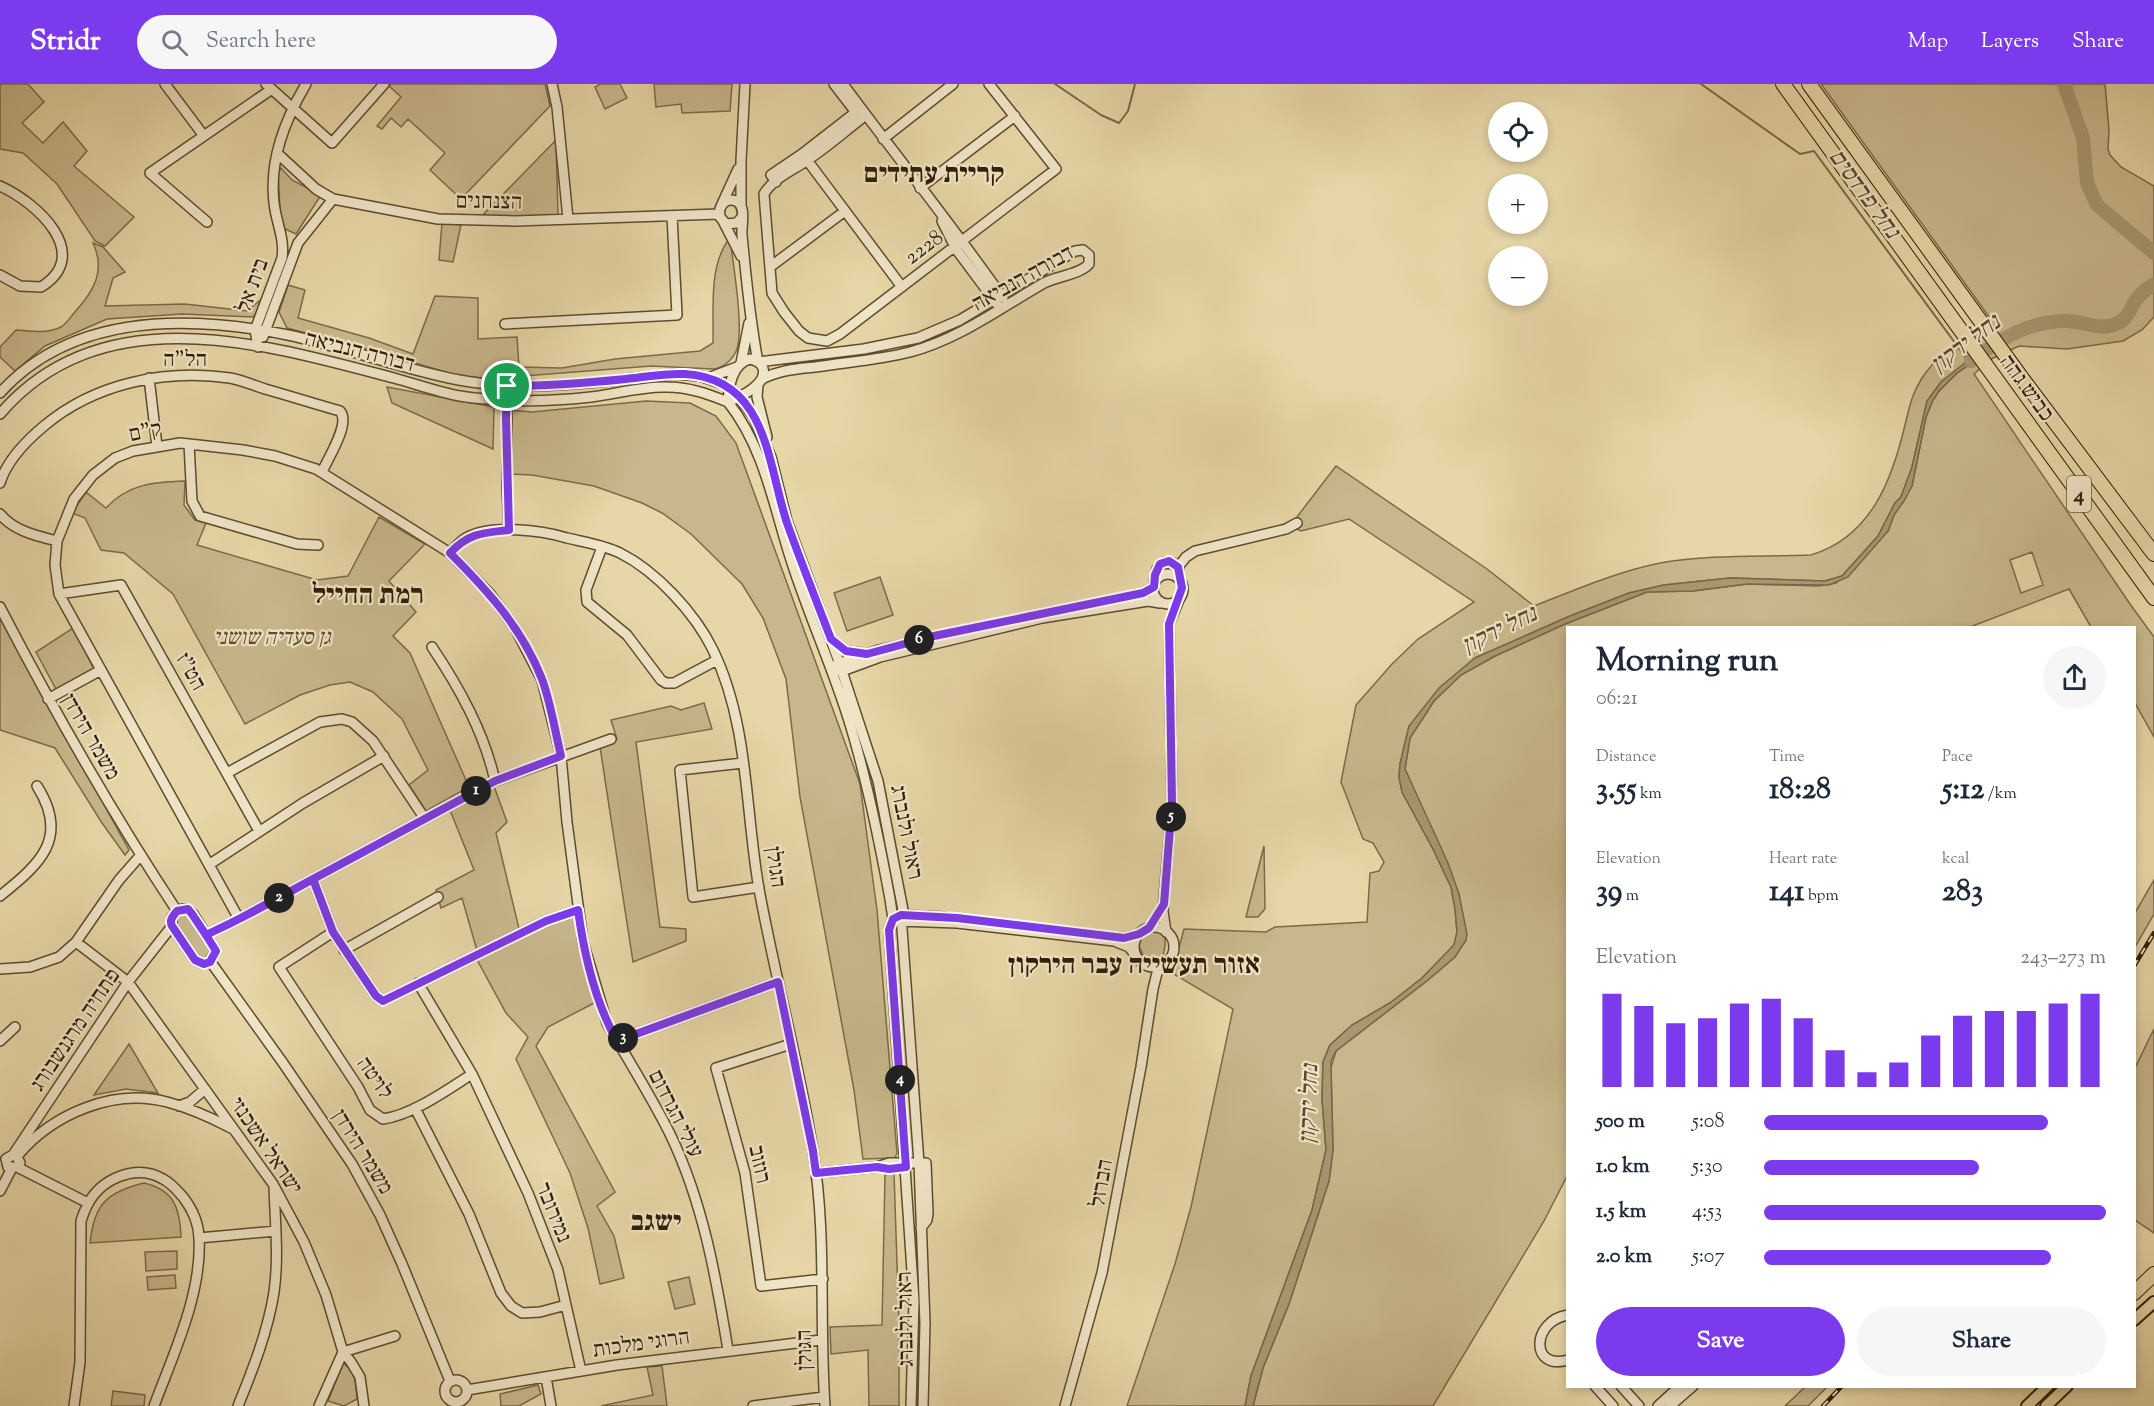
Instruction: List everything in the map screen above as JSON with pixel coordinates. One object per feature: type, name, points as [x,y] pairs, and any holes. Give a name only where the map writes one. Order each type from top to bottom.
[{"type":"highway","name":"כביש גהה","points":[[1783,84],[2154,598]]},
{"type":"highway","name":"כביש גהה","points":[[1809,84],[2021,377],[2154,554]]},
{"type":"highway","points":[[2136,1291],[2154,1274]]},
{"type":"main road","points":[[2136,1299],[2154,1282]]},
{"type":"main road","points":[[2136,1318],[2151,1306]]},
{"type":"main road","points":[[2027,1406],[2046,1388]]},
{"type":"main road","points":[[2046,1406],[2065,1388]]},
{"type":"street","points":[[165,84],[204,135]]},
{"type":"street","name":"בית אל","points":[[258,347],[260,331],[283,248],[273,202],[274,166],[292,108],[306,84]]},
{"type":"street","points":[[207,222],[150,173],[269,87],[332,143],[384,84]]},
{"type":"street","points":[[552,84],[568,219]]},
{"type":"street","points":[[745,84],[741,206],[750,318],[758,362],[764,371],[758,397],[771,457]]},
{"type":"street","points":[[883,139],[953,84]]},
{"type":"street","points":[[920,188],[1015,116],[989,84]]},
{"type":"street","points":[[843,86],[860,114],[883,139],[936,208],[958,244],[1004,307]]},
{"type":"street","points":[[770,267],[764,199],[767,189],[774,178],[860,114]]},
{"type":"street","name":"2228","points":[[770,267],[772,293],[795,326],[808,339],[827,341],[840,334],[1056,169],[1015,116]]},
{"type":"street","name":"הצנחנים","points":[[277,153],[316,189],[333,199],[438,219],[515,221],[721,213]]},
{"type":"street","points":[[805,157],[902,287]]},
{"type":"street","points":[[741,161],[721,213],[741,256],[746,273]]},
{"type":"street","points":[[0,186],[27,201],[41,213],[51,225],[64,260],[59,272],[41,287],[20,286],[0,275]]},
{"type":"street","name":"בית אל","points":[[260,331],[274,309],[298,243],[333,199]]},
{"type":"street","points":[[721,213],[732,200],[741,206]]},
{"type":"street","points":[[770,267],[845,211]]},
{"type":"street","points":[[721,213],[734,224],[742,217]]},
{"type":"street","points":[[505,324],[677,315],[672,216]]},
{"type":"street","points":[[281,235],[288,241],[298,243]]},
{"type":"street","name":"דבורה הנביאה","points":[[0,414],[22,391],[64,362],[94,350],[136,340],[208,339],[279,350],[460,396],[507,400],[590,397],[653,387],[669,387],[705,392],[728,402],[740,397],[780,371],[866,361],[921,349],[965,330],[1053,279],[1083,269],[1089,264],[1089,255],[1083,250],[1075,251],[998,298],[941,329],[911,340],[864,349],[758,362],[750,358],[708,378]]},
{"type":"street","points":[[274,309],[274,319],[287,335]]},
{"type":"street","points":[[728,402],[729,387],[739,365],[750,318]]},
{"type":"street","name":"דבורה הנביאה","points":[[0,393],[31,366],[69,344],[102,331],[170,323],[287,335],[458,380],[507,386],[564,384],[683,374],[708,378],[729,387],[740,397]]},
{"type":"street","name":"הל\"ה","points":[[0,483],[2,476],[22,446],[59,413],[94,394],[149,378],[169,376],[232,379],[340,411],[344,424],[322,472]]},
{"type":"street","points":[[0,377],[22,391]]},
{"type":"street","points":[[149,378],[157,446]]},
{"type":"street","points":[[507,386],[509,530]]},
{"type":"street","name":"ראול ולנברג","points":[[740,397],[754,417],[771,457],[787,521],[841,666],[878,781],[903,910],[899,919],[889,930],[914,1301],[911,1406]]},
{"type":"street","name":"ראול ולנברג","points":[[728,402],[748,429],[763,464],[789,552],[862,762],[899,919],[919,1163],[926,1163],[927,1220],[921,1228],[925,1323],[923,1406]]},
{"type":"street","points":[[189,444],[192,501],[200,516],[297,544],[318,545]]},
{"type":"street","name":"ק\"ם","points":[[239,919],[59,594],[55,565],[57,541],[74,499],[93,475],[115,458],[157,446],[189,444],[275,456],[322,472],[450,553],[490,594],[529,653],[542,680],[561,756]]},
{"type":"street","points":[[0,514],[6,521],[29,534],[57,541]]},
{"type":"street","points":[[1178,567],[1195,551],[1294,527],[1297,523]]},
{"type":"street","name":"הגולן","points":[[450,553],[467,537],[509,530],[552,534],[617,552],[638,564],[672,592],[707,640],[717,660],[736,714],[759,887],[813,1151],[822,1231],[824,1402]]},
{"type":"street","points":[[602,547],[586,590],[587,602],[627,634],[661,680],[674,683],[717,660]]},
{"type":"street","points":[[1166,932],[1164,904],[1172,803],[1169,624],[1155,597],[1154,585],[1160,564],[1169,561],[1178,567],[1182,584],[1179,600],[1169,624]]},
{"type":"street","points":[[831,670],[867,654],[934,636],[1143,593],[1154,585],[1158,576],[1169,572],[1178,576],[1182,584]]},
{"type":"street","name":"הט\"ז","points":[[59,594],[121,585],[259,831]]},
{"type":"street","points":[[841,666],[1042,618],[1148,601],[1172,604],[1179,600]]},
{"type":"street","name":"משמר הירדן","points":[[0,607],[48,699],[140,856],[177,911]]},
{"type":"street","points":[[831,639],[846,651],[867,654]]},
{"type":"street","points":[[432,647],[458,687],[473,717],[495,781]]},
{"type":"street","points":[[48,699],[101,670]]},
{"type":"street","points":[[227,773],[320,722],[342,719],[352,722],[373,741],[424,819]]},
{"type":"street","points":[[206,935],[495,781],[611,739]]},
{"type":"street","points":[[210,864],[303,802],[384,756]]},
{"type":"street","name":"עולי הגרדום","points":[[561,756],[582,942],[607,1023],[670,1135],[697,1201],[712,1263],[728,1350]]},
{"type":"street","points":[[742,763],[680,770],[693,897],[759,887]]},
{"type":"street","points":[[0,896],[37,863],[48,845],[52,828],[51,812],[37,786]]},
{"type":"street","points":[[0,969],[30,967],[59,957],[76,942],[119,880],[140,856]]},
{"type":"street","points":[[313,879],[333,932],[376,996],[383,1001],[546,921],[578,910]]},
{"type":"street","points":[[900,894],[906,903],[923,916]]},
{"type":"street","points":[[344,950],[438,897]]},
{"type":"street","points":[[899,919],[923,916],[957,918],[1120,938],[1139,934],[1149,928],[1164,904]]},
{"type":"street","points":[[172,926],[195,960],[204,964],[210,962],[216,951],[206,935],[188,909],[177,911]]},
{"type":"street","name":"פתחיה מרגנשבורג","points":[[0,1174],[128,982],[172,926],[170,922],[172,916],[177,911]]},
{"type":"street","points":[[899,919],[957,923],[1114,942],[1129,947],[1147,966],[1162,965],[1170,957],[1173,947],[1172,940],[1166,932],[1158,928],[1149,928]]},
{"type":"street","name":"לויטה","points":[[333,932],[279,967],[358,1087],[370,1110],[383,1119],[394,1117],[415,1108],[472,1074]]},
{"type":"street","points":[[1136,956],[1134,946],[1139,934]]},
{"type":"street","name":"ישראל אשכנזי","points":[[76,942],[128,982],[273,1184],[304,1242],[326,1295],[343,1352],[360,1377],[364,1406]]},
{"type":"street","name":"משמר הירדן","points":[[210,962],[352,1164],[380,1215],[450,1381]]},
{"type":"street","name":"הברזל","points":[[1065,1406],[1102,1273],[1113,1223],[1153,989],[1157,973],[1162,965]]},
{"type":"street","points":[[617,1041],[778,982]]},
{"type":"street","points":[[418,983],[472,1074]]},
{"type":"street","points":[[0,1041],[15,1027]]},
{"type":"street","name":"רוזוב","points":[[791,1044],[716,1068],[745,1173],[761,1286],[823,1279]]},
{"type":"street","name":"נמירובר","points":[[472,1074],[528,1193],[558,1270],[581,1371]]},
{"type":"street","points":[[179,1106],[190,1102],[206,1089]]},
{"type":"street","points":[[0,1191],[10,1161],[49,1128],[83,1108],[113,1101],[141,1099],[165,1102],[202,1113],[234,1129]]},
{"type":"street","points":[[415,1108],[469,1214],[501,1293],[510,1306],[522,1313],[540,1312],[566,1305]]},
{"type":"street","points":[[10,1161],[88,1203]]},
{"type":"street","points":[[816,1173],[919,1163]]},
{"type":"street","points":[[74,1406],[80,1362],[81,1221],[88,1203],[99,1190],[111,1179],[125,1174],[147,1174],[161,1177],[174,1187],[196,1218],[199,1238],[199,1257],[189,1313],[154,1406]]},
{"type":"street","points":[[238,1406],[263,1336],[274,1293],[277,1259],[273,1184]]},
{"type":"street","points":[[199,1238],[276,1231]]},
{"type":"street","points":[[1566,1315],[1558,1317],[1545,1327],[1540,1336],[1539,1346],[1543,1355],[1551,1361],[1566,1360]]},
{"type":"street","points":[[319,1406],[343,1352],[395,1336]]},
{"type":"street","name":"הרוגי מלכות","points":[[467,1390],[728,1350],[822,1340]]},
{"type":"street","points":[[546,1377],[551,1406]]},
{"type":"street","points":[[461,1380],[467,1390],[465,1398],[454,1404],[444,1393],[445,1386],[450,1381],[461,1380]]},
{"type":"street","points":[[1597,1388],[1613,1406]]},
{"type":"street","points":[[1623,1388],[1639,1406]]},
{"type":"street","points":[[1658,1406],[1678,1388]]},
{"type":"street","points":[[1670,1406],[1691,1388]]},
{"type":"street","points":[[755,1406],[824,1402]]},
{"type":"green space","points":[[0,84],[28,84],[44,102],[22,123],[43,143],[63,122],[87,151],[74,166],[134,217],[105,246],[95,241],[57,184],[23,153],[0,149]]},
{"type":"green space","points":[[391,84],[545,84],[550,106],[461,199],[430,170],[445,153],[408,119],[401,127],[391,118],[382,129],[377,126],[401,97],[389,86]]},
{"type":"green space","points":[[600,84],[620,84],[627,98],[605,109],[595,87]]},
{"type":"green space","points":[[654,84],[732,84],[730,111],[682,113],[681,104],[656,107]]},
{"type":"green space","points":[[1821,84],[2105,84],[2110,155],[2121,167],[2154,186],[2154,317],[2142,330],[2123,341],[2067,349],[2019,346],[1991,359],[1974,374],[2154,637],[2154,737],[2136,705],[2136,626],[2090,626],[2069,589],[1973,626],[1566,626],[1566,1178],[1544,1221],[1433,1406],[1253,1406],[1263,1368],[1289,1304],[1329,1181],[1333,1150],[1331,1068],[1336,1051],[1455,957],[1466,940],[1459,894],[1405,769],[1410,738],[1434,701],[1461,675],[1495,656],[1565,624],[1647,592],[1693,591],[1747,584],[1818,586],[1836,583],[1888,531],[1894,515],[1912,486],[1926,417],[1933,400],[1956,374],[1974,361],[1941,382],[1927,401],[1912,467],[1901,497],[1895,503],[1878,536],[1842,576],[1825,581],[1730,578],[1664,585],[1629,593],[1475,658],[1409,726],[1399,777],[1402,792],[1451,887],[1457,932],[1454,945],[1422,978],[1390,1003],[1352,1025],[1330,1045],[1323,1062],[1322,1099],[1326,1150],[1312,1210],[1251,1376],[1245,1406],[1127,1406],[1175,1264],[1191,1207],[1233,1009],[1172,973],[1184,929],[1266,932],[1275,927],[1367,922],[1370,873],[1379,871],[1384,862],[1373,843],[1363,839],[1341,782],[1356,705],[1392,664],[1418,639],[1474,602],[1349,519],[1301,531],[1290,526],[1336,466],[1487,569],[1534,606],[1612,576],[1660,563],[1717,557],[1811,555],[1832,547],[1849,535],[1876,504],[1900,446],[1915,390],[1936,360],[1990,318]],"holes":[[[2032,552],[2043,585],[2021,593],[2010,560]]]},
{"type":"green space","points":[[556,140],[558,216],[479,219]]},
{"type":"green space","points":[[281,168],[292,180],[321,195],[296,234],[281,227],[278,173]]},
{"type":"green space","points":[[442,223],[461,225],[453,262],[439,260]]},
{"type":"green space","points":[[730,238],[737,295],[739,339],[737,349],[730,360],[713,369],[651,366],[486,379],[456,375],[287,328],[279,312],[288,285],[305,290],[298,318],[369,338],[413,354],[435,296],[478,298],[478,339],[517,337],[519,367],[562,368],[615,359],[700,351],[713,343],[715,274],[723,249]]},
{"type":"green space","points":[[93,243],[103,247],[125,272],[113,278],[105,306],[185,304],[247,311],[259,301],[259,310],[253,317],[182,314],[107,319],[45,346],[15,371],[0,357],[0,347],[16,330],[50,331],[66,323],[87,297],[96,280],[98,263]]},
{"type":"green space","points":[[387,387],[494,407],[493,449],[392,403]]},
{"type":"green space","points":[[646,401],[690,403],[716,416],[736,443],[860,784],[877,910],[897,1153],[895,1158],[863,1159],[854,1090],[800,797],[786,679],[763,618],[742,584],[691,534],[662,513],[642,503],[594,486],[532,475],[510,474],[508,410],[532,412]]},
{"type":"green space","name":"גן סעדיה שושני","points":[[185,481],[184,505],[195,520],[206,523],[197,545],[317,580],[348,576],[379,517],[425,544],[389,581],[416,612],[393,636],[410,653],[469,787],[426,811],[409,785],[428,770],[402,719],[373,692],[350,682],[330,685],[300,695],[245,724],[173,594],[124,553],[101,550],[85,518],[72,513],[86,492],[106,508],[132,489],[162,482]]},
{"type":"green space","points":[[880,577],[893,615],[847,631],[834,593]]},
{"type":"green space","points":[[0,616],[129,850],[125,855],[55,748],[0,730]]},
{"type":"green space","points":[[73,628],[94,669],[57,691],[36,652]]},
{"type":"green space","points":[[704,703],[712,729],[636,742],[660,927],[686,929],[686,941],[633,962],[600,747],[617,739],[611,720],[671,706],[681,710]]},
{"type":"green space","points":[[494,786],[507,822],[496,833],[520,933],[574,912],[594,1003],[548,1027],[536,1046],[615,1192],[597,1206],[614,1236],[624,1278],[600,1284],[588,1228],[570,1173],[516,1059],[528,1037],[506,1013],[475,956],[478,954],[462,898],[441,908],[436,890],[474,870],[450,810]]},
{"type":"green space","points":[[1264,846],[1265,909],[1258,917],[1246,917]]},
{"type":"green space","points":[[2154,880],[2154,914],[2136,945],[2136,911]]},
{"type":"green space","points":[[184,913],[189,915],[211,950],[209,956],[203,959],[198,958],[176,925],[179,915]]},
{"type":"green space","points":[[1155,929],[1162,933],[1165,943],[1163,956],[1154,961],[1144,957],[1139,946],[1143,934]]},
{"type":"green space","points":[[2154,1029],[2154,1233],[2136,1221],[2136,1066]]},
{"type":"green space","points":[[129,1044],[158,1093],[126,1089],[94,1095]]},
{"type":"green space","points":[[894,1172],[899,1406],[869,1406],[868,1350],[831,1354],[830,1327],[882,1325],[885,1175]]},
{"type":"green space","points":[[144,1183],[162,1190],[169,1196],[177,1209],[181,1237],[90,1243],[95,1218],[105,1202],[121,1191]]},
{"type":"green space","points":[[177,1251],[177,1269],[146,1271],[145,1252]]},
{"type":"green space","points":[[175,1275],[176,1288],[148,1290],[147,1277]]},
{"type":"green space","points":[[689,1277],[695,1304],[675,1309],[668,1282]]},
{"type":"green space","points":[[343,1363],[353,1375],[357,1399],[344,1406],[328,1401]]},
{"type":"green space","points":[[662,1366],[667,1406],[601,1406],[653,1395],[647,1367]]},
{"type":"green space","points":[[538,1385],[541,1394],[519,1406],[501,1406],[500,1394]]},
{"type":"green space","points":[[1804,1388],[1826,1388],[1808,1406],[1785,1406]]},
{"type":"green space","points":[[113,1391],[145,1395],[144,1406],[111,1406]]},
{"type":"shaded area","points":[[1971,358],[1974,361],[1956,374],[1933,400],[1926,417],[1912,486],[1894,515],[1888,531],[1848,577],[1829,585],[1747,584],[1693,591],[1647,592],[1565,624],[1495,656],[1461,675],[1434,701],[1410,738],[1405,769],[1448,863],[1459,894],[1467,934],[1466,940],[1455,957],[1336,1051],[1331,1061],[1333,1150],[1329,1181],[1289,1304],[1263,1368],[1253,1406],[1245,1406],[1251,1376],[1312,1210],[1326,1150],[1322,1099],[1323,1062],[1330,1045],[1352,1025],[1390,1003],[1422,978],[1454,945],[1457,932],[1451,887],[1402,792],[1399,777],[1400,764],[1409,726],[1439,688],[1475,658],[1629,593],[1664,585],[1730,578],[1825,581],[1842,576],[1878,536],[1895,503],[1901,497],[1912,467],[1927,401],[1941,382]]},
{"type":"waterway","name":"נחל פרדסים","points":[[1055,84],[1101,115],[1119,123],[1128,111],[1135,84]]},
{"type":"waterway","name":"נחל פרדסים","points":[[1701,84],[1800,154],[1814,151],[1969,362]]},
{"type":"waterway","name":"נחל ירקון","points":[[2064,84],[2083,138],[2087,183],[2097,205],[2154,253]]},
{"type":"waterway","name":"נחל ירקון","points":[[1971,361],[2004,339],[2040,324],[2073,321],[2107,326],[2117,323],[2126,317],[2140,294],[2154,284]]},
{"type":"railway","points":[[2136,963],[2154,933]]},
{"type":"railway","points":[[1823,1406],[1840,1388]]},
{"type":"district","name":"קריית עתידים","points":[[934,172]]},
{"type":"district","name":"רמת החייל","points":[[368,593]]},
{"type":"district","name":"אזור תעשייה עבר הירקון","points":[[1134,963]]},
{"type":"district","name":"ישגב","points":[[656,1220]]},
{"type":"route","points":[[507,386],[509,530],[467,537],[450,553],[490,594],[515,628],[529,653],[542,680],[561,756],[495,781],[206,935],[188,909],[177,911],[172,916],[170,922],[172,926],[195,960],[204,964],[210,962],[216,951],[206,935],[313,879],[333,932],[376,996],[383,1001],[546,921],[578,910],[582,942],[601,1006],[617,1041],[778,982],[816,1173],[877,1167],[889,1169],[906,1167],[889,930],[893,919],[901,915],[957,918],[1124,938],[1139,934],[1149,928],[1164,904],[1172,803],[1169,624],[1182,588],[1178,567],[1169,561],[1160,564],[1156,569],[1154,587],[1143,593],[934,636],[867,654],[846,651],[831,639],[787,521],[771,457],[750,409],[738,394],[715,380],[683,374],[537,386],[507,386]]}]
